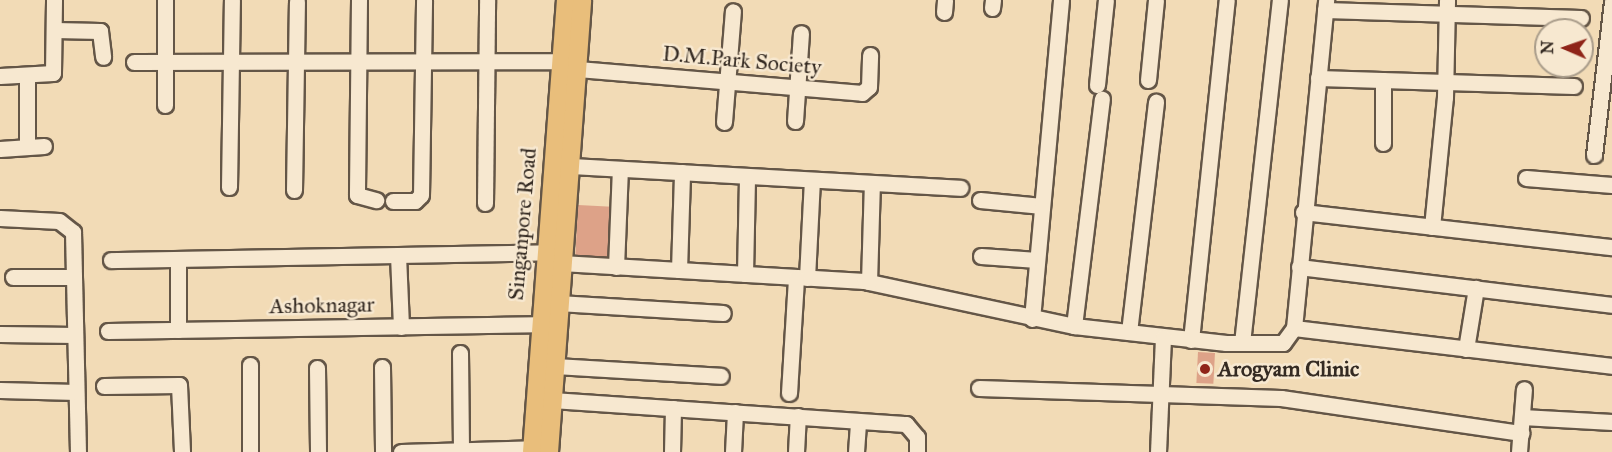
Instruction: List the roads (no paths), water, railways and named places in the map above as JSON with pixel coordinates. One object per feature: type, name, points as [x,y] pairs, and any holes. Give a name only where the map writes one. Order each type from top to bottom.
[{"type":"main road","name":"Singanpore Road","points":[[541,450],[552,400],[570,166],[566,0]]},
{"type":"main road","name":"Singanpore Road","points":[[541,450],[537,324],[543,252],[566,66],[582,0]]},
{"type":"street","points":[[0,76],[27,77],[53,73],[54,0]]},
{"type":"street","points":[[165,0],[165,105]]},
{"type":"street","points":[[229,187],[232,0]]},
{"type":"street","points":[[359,0],[357,195],[376,200]]},
{"type":"street","points":[[393,201],[415,201],[421,195],[424,0]]},
{"type":"street","points":[[485,203],[487,0]]},
{"type":"street","points":[[1032,319],[1042,206],[1054,124],[1061,0]]},
{"type":"street","points":[[1074,326],[1100,92],[1106,0]]},
{"type":"street","points":[[1148,80],[1156,0]]},
{"type":"street","points":[[1191,340],[1227,0]]},
{"type":"street","points":[[1242,343],[1280,0]]},
{"type":"street","points":[[294,190],[297,2]]},
{"type":"street","points":[[1594,155],[1612,2]]},
{"type":"street","points":[[111,260],[543,252],[616,267],[870,282],[1032,319],[1074,326],[1191,340],[1242,343],[1283,342],[1294,328],[1303,212],[1325,5],[1447,8],[1581,18]]},
{"type":"street","points":[[1432,227],[1446,82],[1447,8]]},
{"type":"street","points":[[724,122],[733,11]]},
{"type":"street","points":[[55,30],[100,31],[103,57]]},
{"type":"street","points":[[795,121],[801,33]]},
{"type":"street","name":"D.M.Park Society","points":[[134,62],[296,58],[487,60],[866,92],[870,55]]},
{"type":"street","points":[[27,77],[27,147]]},
{"type":"street","points":[[1318,78],[1574,86]]},
{"type":"street","points":[[1383,80],[1383,143]]},
{"type":"street","points":[[1129,332],[1156,102]]},
{"type":"street","points":[[0,149],[44,146]]},
{"type":"street","points":[[570,166],[960,188]]},
{"type":"street","points":[[616,267],[620,169]]},
{"type":"street","points":[[679,270],[682,172]]},
{"type":"street","points":[[745,274],[747,176]]},
{"type":"street","points":[[1526,178],[1612,185]]},
{"type":"street","points":[[789,393],[812,180]]},
{"type":"street","points":[[870,282],[872,183]]},
{"type":"street","points":[[980,200],[1042,206]]},
{"type":"street","points":[[1303,212],[1612,247]]},
{"type":"street","points":[[0,218],[66,224],[73,232],[78,452]]},
{"type":"street","points":[[398,255],[401,327]]},
{"type":"street","points":[[981,255],[1037,260]]},
{"type":"street","points":[[178,259],[178,330]]},
{"type":"street","points":[[1299,267],[1612,304]]},
{"type":"street","points":[[13,277],[74,277]]},
{"type":"street","points":[[1466,349],[1476,288]]},
{"type":"street","points":[[558,303],[723,313]]},
{"type":"street","name":"Ashoknagar","points":[[108,331],[537,324]]},
{"type":"street","points":[[1294,328],[1612,366]]},
{"type":"street","points":[[0,334],[75,335]]},
{"type":"street","points":[[1158,452],[1163,337]]},
{"type":"street","points":[[460,354],[461,450]]},
{"type":"street","points":[[250,365],[250,452]]},
{"type":"street","points":[[554,366],[721,376]]},
{"type":"street","points":[[382,367],[383,452]]},
{"type":"street","points":[[317,368],[318,452]]},
{"type":"street","points":[[104,386],[179,385],[182,452]]},
{"type":"street","points":[[979,388],[1281,398],[1521,425],[1612,422]]},
{"type":"street","points":[[1519,452],[1524,389]]},
{"type":"street","points":[[0,390],[76,392]]},
{"type":"street","points":[[552,400],[906,424],[917,437],[917,452]]},
{"type":"street","points":[[672,452],[673,408]]},
{"type":"street","points":[[733,452],[735,412]]},
{"type":"street","points":[[796,452],[798,416]]},
{"type":"street","points":[[856,452],[858,420]]},
{"type":"street","points":[[401,452],[541,450]]},
{"type":"place","name":"Arogyam Clinic","points":[[1205,369]]}]
